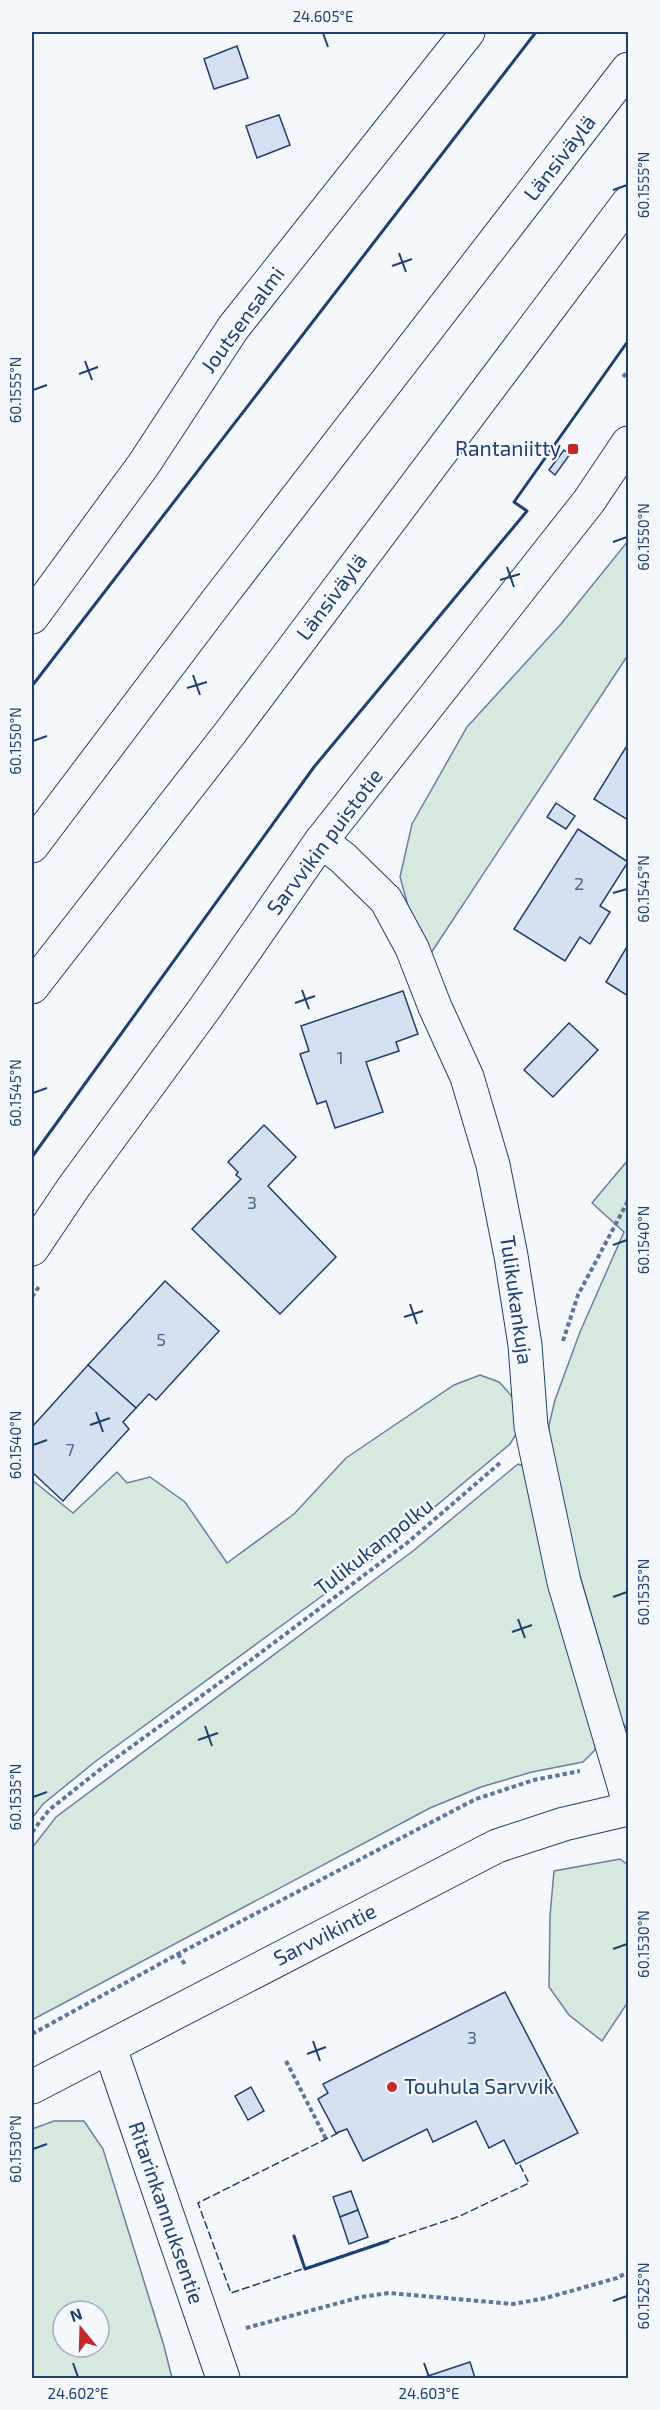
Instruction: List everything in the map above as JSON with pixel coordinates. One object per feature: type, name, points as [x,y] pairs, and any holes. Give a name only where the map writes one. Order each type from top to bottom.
[{"type":"main road","name":"Joutsensalmi","points":[[32,617],[144,464],[233,328],[468,32]]},
{"type":"main road","name":"Länsiväylä","points":[[32,846],[216,602],[628,69]]},
{"type":"main road","name":"Länsiväylä","points":[[32,987],[230,733],[628,203]]},
{"type":"main road","name":"Sarvvikin puistotie","points":[[32,1249],[73,1188],[205,1008],[321,842],[589,501],[628,443]]},
{"type":"main road","name":"Tulikukankuja","points":[[321,842],[343,858],[386,900],[412,948],[435,1007],[467,1077],[493,1166],[511,1256],[525,1345],[531,1426],[564,1582],[628,1799]]},
{"type":"main road","name":"Sarvvikintie","points":[[32,2087],[497,1846],[564,1824],[628,1809]]},
{"type":"main road","name":"Ritarinkannuksentie","points":[[110,2048],[223,2379]]},
{"type":"path","points":[[623,377],[628,371]]},
{"type":"path","points":[[562,1346],[578,1295],[628,1201]]},
{"type":"path","name":"Tulikukanpolku","points":[[32,1832],[49,1810],[102,1768],[407,1544],[501,1462],[531,1426]]},
{"type":"path","points":[[32,2034],[178,1954],[476,1799],[534,1780],[618,1763]]},
{"type":"path","points":[[286,2061],[326,2139]]},
{"type":"path","points":[[210,2340],[361,2297],[389,2293],[513,2304],[546,2298],[617,2278],[628,2272]]},
{"type":"shaded area","points":[[628,541],[628,655],[431,953],[410,913],[400,877],[412,824],[467,727],[561,624]]},
{"type":"shaded area","points":[[628,1160],[628,1731],[612,1705],[604,1658],[549,1470],[549,1425],[555,1400],[580,1332],[624,1232],[592,1203]]},
{"type":"shaded area","points":[[480,1375],[499,1382],[517,1402],[520,1428],[510,1444],[370,1561],[96,1761],[43,1804],[32,1818],[32,1480],[73,1513],[117,1472],[127,1483],[150,1477],[185,1502],[227,1563],[294,1514],[346,1458],[454,1385]]},
{"type":"shaded area","points":[[518,1464],[529,1468],[596,1732],[595,1750],[583,1762],[532,1772],[481,1787],[430,1808],[32,2020],[32,1848],[56,1817],[413,1551]]},
{"type":"shaded area","points":[[620,1859],[628,1865],[628,2002],[602,2041],[569,2015],[549,1987],[550,1916],[554,1871]]},
{"type":"shaded area","points":[[54,2121],[84,2121],[103,2149],[172,2378],[32,2378],[32,2129]]},
{"type":"building","points":[[237,46],[248,78],[214,89],[204,59]]},
{"type":"building","points":[[279,115],[290,145],[257,158],[246,126]]},
{"type":"building","points":[[564,450],[570,454],[555,475],[549,470]]},
{"type":"building","points":[[628,744],[628,820],[594,799]]},
{"type":"building","points":[[556,803],[575,816],[566,829],[547,817]]},
{"type":"building","points":[[578,829],[628,862],[600,906],[610,912],[590,944],[580,937],[565,961],[514,929]]},
{"type":"building","points":[[628,945],[628,996],[606,982]]},
{"type":"building","points":[[403,991],[418,1034],[396,1042],[399,1051],[366,1062],[383,1112],[335,1128],[326,1101],[317,1104],[300,1054],[309,1051],[301,1026]]},
{"type":"building","points":[[569,1023],[598,1050],[553,1097],[524,1070]]},
{"type":"building","points":[[264,1125],[296,1157],[268,1186],[336,1257],[280,1314],[192,1229],[241,1179],[236,1175],[238,1172],[228,1162]]},
{"type":"building","points":[[165,1281],[219,1331],[156,1400],[149,1394],[136,1408],[88,1365]]},
{"type":"building","points":[[88,1365],[136,1408],[123,1422],[129,1429],[63,1501],[32,1472],[32,1427]]},
{"type":"building","points":[[505,1992],[578,2133],[516,2164],[504,2140],[489,2148],[476,2121],[433,2142],[427,2129],[363,2161],[347,2129],[336,2133],[318,2099],[328,2093],[323,2084]]},
{"type":"building","points":[[251,2087],[264,2111],[248,2120],[235,2096]]},
{"type":"building","points":[[351,2191],[358,2210],[340,2217],[333,2197]]},
{"type":"building","points":[[358,2210],[368,2237],[349,2244],[340,2217]]},
{"type":"building","points":[[470,2362],[475,2378],[422,2378]]},
{"type":"fence","points":[[338,2133],[198,2203],[231,2293],[460,2216],[529,2183],[519,2163]]},
{"type":"wall","points":[[32,686],[536,32]]},
{"type":"wall","points":[[32,1157],[314,767],[527,511],[514,502],[628,341]]},
{"type":"wall","points":[[294,2236],[305,2269],[388,2241]]},
{"type":"place","name":"Rantaniitty","points":[[573,449]]},
{"type":"place","name":"Touhula Sarvvik","points":[[392,2087]]}]
